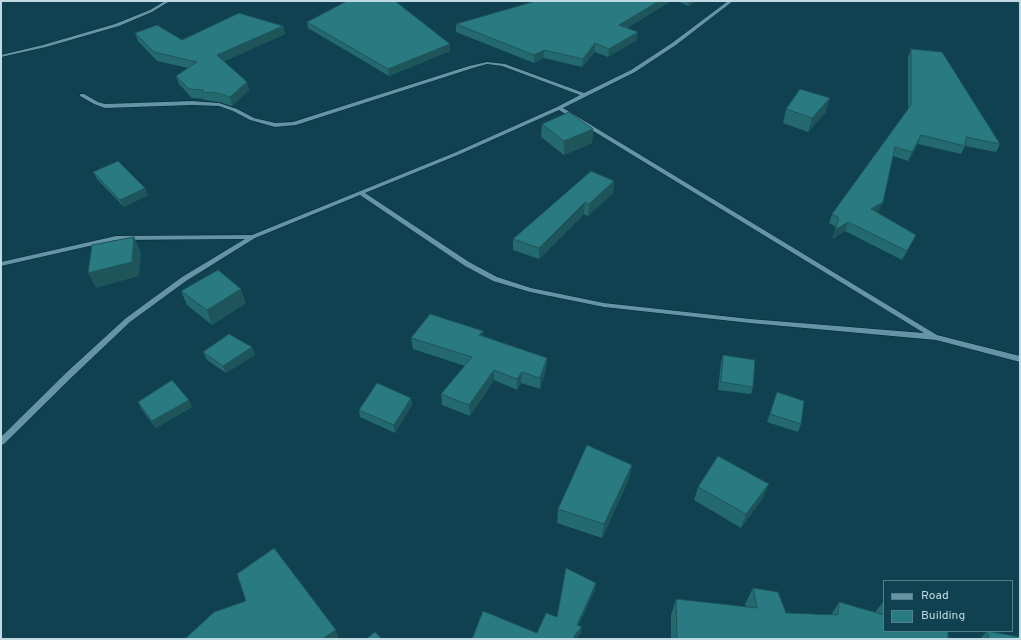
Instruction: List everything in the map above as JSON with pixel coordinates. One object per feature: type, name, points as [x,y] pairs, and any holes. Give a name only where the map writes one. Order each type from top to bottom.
[{"type":"street","points":[[1,56],[44,46],[117,25],[151,11],[168,1]]},
{"type":"street","points":[[1,442],[70,374],[128,320],[184,279],[253,237],[456,154],[559,108],[633,71],[674,44],[731,1]]},
{"type":"street","points":[[82,95],[105,106],[192,103],[219,105],[235,110],[252,119],[274,126],[294,124],[487,63],[503,64],[584,95]]},
{"type":"street","points":[[559,108],[936,337]]},
{"type":"street","points":[[362,193],[467,264],[495,279],[530,290],[612,306],[750,321],[936,337],[1020,359]]},
{"type":"street","points":[[1,264],[116,238],[253,237]]},
{"type":"building","points":[[347,1],[395,1],[450,44],[388,69],[307,22]]},
{"type":"building","points":[[536,1],[659,1],[619,25],[638,32],[609,49],[595,43],[583,59],[544,50],[534,55],[456,24]]},
{"type":"building","points":[[239,13],[283,26],[217,55],[247,82],[230,97],[217,93],[202,92],[203,90],[189,89],[176,76],[197,62],[154,52],[135,33],[157,25],[182,40]]},
{"type":"building","points":[[911,49],[942,52],[1000,144],[966,137],[965,146],[921,135],[912,152],[895,147],[883,202],[871,209],[916,235],[907,251],[848,222],[835,230],[839,218],[832,214],[911,105]]},
{"type":"building","points":[[800,89],[830,98],[812,118],[786,109]]},
{"type":"building","points":[[569,112],[593,129],[564,141],[542,124]]},
{"type":"building","points":[[118,161],[145,188],[120,200],[93,172]]},
{"type":"building","points":[[591,171],[614,181],[589,204],[585,202],[539,248],[513,239]]},
{"type":"building","points":[[134,237],[132,262],[88,273],[92,245]]},
{"type":"building","points":[[218,270],[241,289],[207,310],[181,291]]},
{"type":"building","points":[[430,314],[483,331],[479,335],[547,358],[540,378],[522,372],[517,379],[494,370],[469,405],[441,394],[472,357],[411,338]]},
{"type":"building","points":[[229,334],[252,347],[223,366],[203,352]]},
{"type":"building","points":[[723,355],[755,360],[753,387],[721,382]]},
{"type":"building","points":[[172,380],[189,400],[152,421],[138,402]]},
{"type":"building","points":[[377,383],[411,398],[394,425],[359,410]]},
{"type":"building","points":[[777,392],[804,401],[801,424],[770,414]]},
{"type":"building","points":[[587,445],[632,465],[604,524],[558,509]]},
{"type":"building","points":[[718,456],[769,484],[746,514],[698,487]]},
{"type":"building","points":[[274,548],[336,630],[322,639],[185,639],[214,612],[246,601],[237,574]]},
{"type":"building","points":[[566,568],[596,583],[577,625],[582,627],[573,639],[472,639],[483,611],[537,633],[546,613],[557,617]]},
{"type":"building","points":[[753,588],[778,592],[786,613],[838,615],[839,602],[883,615],[883,632],[948,632],[948,639],[677,639],[676,599],[757,608]]},
{"type":"building","points":[[375,632],[382,639],[366,639]]},
{"type":"building","points":[[987,632],[1020,637],[1020,639],[989,639]]}]
